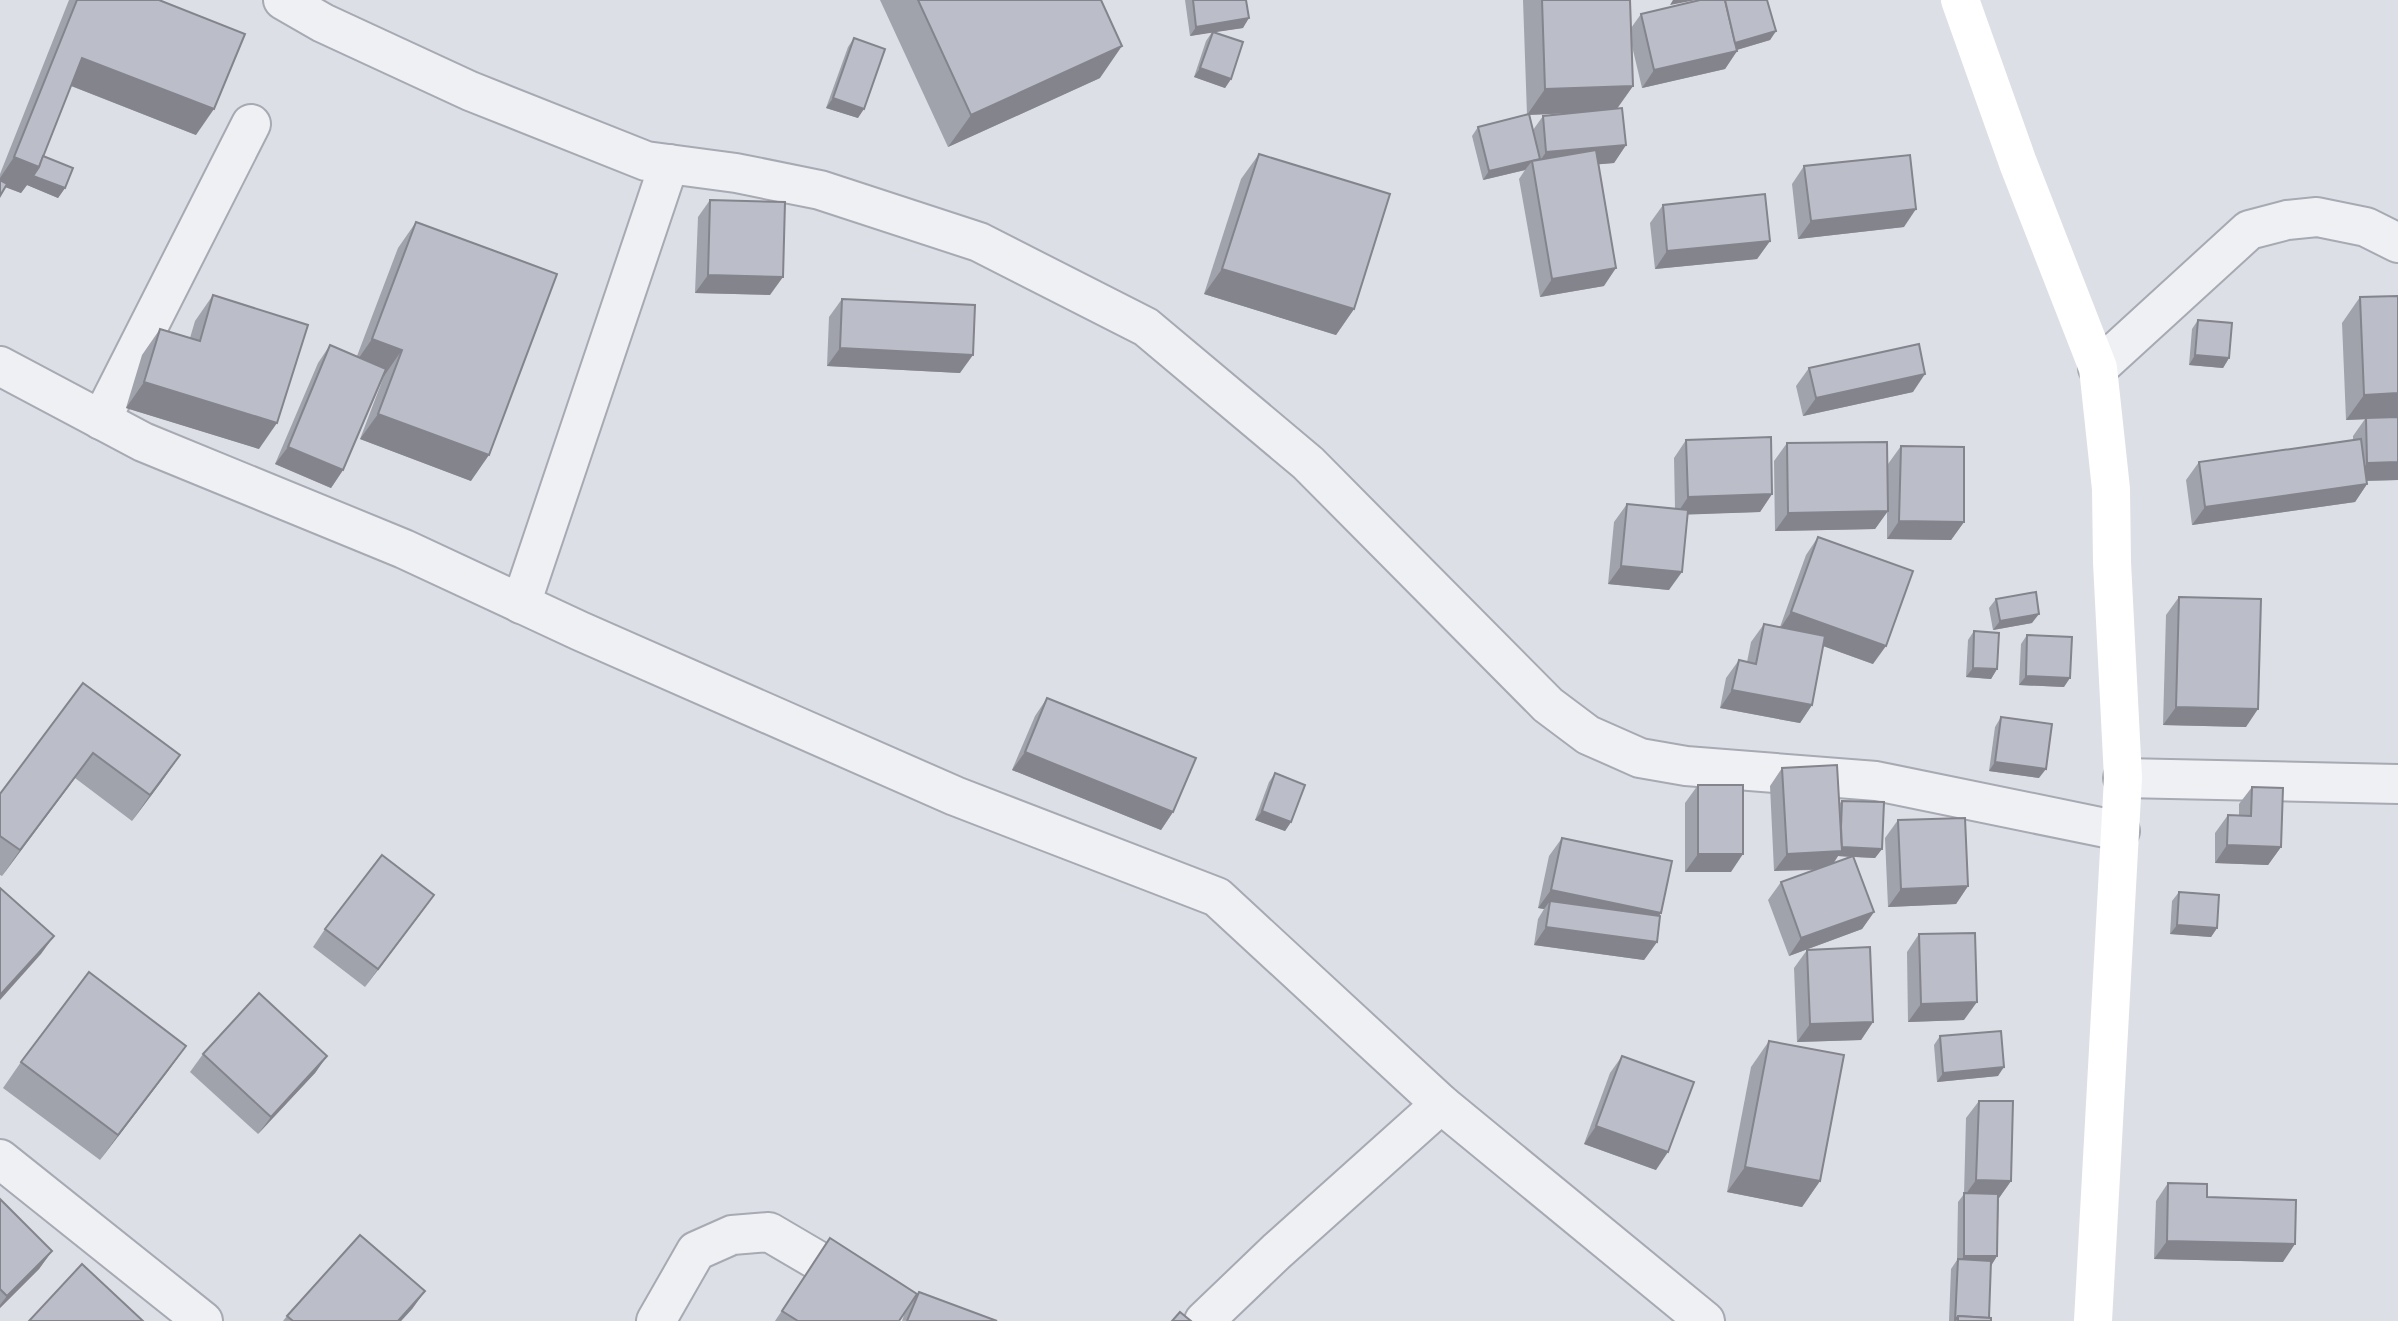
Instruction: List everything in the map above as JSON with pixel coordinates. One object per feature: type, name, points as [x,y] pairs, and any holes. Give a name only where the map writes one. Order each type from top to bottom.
[{"type":"street","points":[[283,0],[323,23],[470,91],[646,161],[736,173],[820,190],[979,242],[1146,327],[1308,463],[1548,705],[1588,735],[1640,758],[1651,760],[1686,766],[1876,781],[2120,831]]},
{"type":"street","points":[[1959,0],[2018,163],[2098,368],[2111,489],[2123,778],[2093,1321]]},
{"type":"street","points":[[101,420],[251,124]]},
{"type":"street","points":[[521,604],[669,164]]},
{"type":"street","points":[[2098,368],[2249,230],[2287,220],[2317,217],[2366,227],[2398,243]]},
{"type":"street","points":[[0,366],[143,442],[404,549],[521,604],[955,796],[1217,897],[1441,1104],[1705,1321]]},
{"type":"street","points":[[2123,778],[2398,784]]},
{"type":"street","points":[[1204,1321],[1277,1251],[1441,1104]]},
{"type":"street","points":[[0,1159],[203,1321]]},
{"type":"street","points":[[656,1321],[696,1251],[732,1235],[769,1232],[894,1306]]},
{"type":"building","points":[[77,0],[159,0],[245,34],[214,109],[82,58],[39,167],[14,157]]},
{"type":"building","points":[[918,0],[1101,0],[1122,46],[971,115]]},
{"type":"building","points":[[1193,0],[1246,0],[1249,18],[1196,27]]},
{"type":"building","points":[[1542,0],[1630,0],[1633,86],[1545,89]]},
{"type":"building","points":[[1700,0],[1725,0],[1737,51],[1654,70],[1641,14]]},
{"type":"building","points":[[1725,0],[1767,0],[1776,31],[1735,43]]},
{"type":"building","points":[[1213,32],[1243,42],[1231,79],[1200,68]]},
{"type":"building","points":[[854,38],[885,49],[864,109],[833,98]]},
{"type":"building","points":[[1622,108],[1626,145],[1546,152],[1543,116]]},
{"type":"building","points":[[1529,114],[1540,159],[1489,171],[1478,127]]},
{"type":"building","points":[[1596,150],[1616,268],[1552,279],[1532,161]]},
{"type":"building","points":[[1259,154],[1390,194],[1354,309],[1222,269]]},
{"type":"building","points":[[1910,155],[1916,209],[1811,221],[1804,166]]},
{"type":"building","points":[[43,156],[73,168],[65,188],[33,176]]},
{"type":"building","points":[[0,180],[7,184],[0,196]]},
{"type":"building","points":[[1765,194],[1770,241],[1667,251],[1663,205]]},
{"type":"building","points":[[710,200],[785,202],[783,277],[708,275]]},
{"type":"building","points":[[416,222],[557,274],[489,455],[378,414],[402,350],[372,339]]},
{"type":"building","points":[[213,295],[308,325],[277,423],[144,382],[160,329],[200,341]]},
{"type":"building","points":[[2398,296],[2398,393],[2364,395],[2360,297]]},
{"type":"building","points":[[842,299],[975,305],[973,355],[840,348]]},
{"type":"building","points":[[2198,320],[2232,323],[2229,358],[2195,355]]},
{"type":"building","points":[[1919,344],[1925,374],[1816,398],[1809,368]]},
{"type":"building","points":[[330,345],[386,369],[343,470],[288,447]]},
{"type":"building","points":[[2398,417],[2398,462],[2367,463],[2366,418]]},
{"type":"building","points":[[1771,437],[1772,494],[1688,497],[1686,440]]},
{"type":"building","points":[[2361,439],[2367,484],[2205,507],[2199,462]]},
{"type":"building","points":[[1887,442],[1888,511],[1788,513],[1787,443]]},
{"type":"building","points":[[1901,446],[1964,447],[1964,522],[1899,521]]},
{"type":"building","points":[[1627,504],[1688,510],[1682,572],[1621,566]]},
{"type":"building","points":[[1818,537],[1913,571],[1886,646],[1791,612]]},
{"type":"building","points":[[2036,592],[2039,614],[2000,621],[1996,599]]},
{"type":"building","points":[[2179,597],[2261,599],[2258,709],[2176,707]]},
{"type":"building","points":[[1764,624],[1825,636],[1812,705],[1732,690],[1739,660],[1756,664]]},
{"type":"building","points":[[1974,631],[1999,633],[1997,669],[1973,668]]},
{"type":"building","points":[[2027,635],[2072,637],[2070,678],[2026,676]]},
{"type":"building","points":[[83,683],[180,755],[150,795],[93,753],[20,850],[0,836],[0,794]]},
{"type":"building","points":[[1047,698],[1196,758],[1173,812],[1025,752]]},
{"type":"building","points":[[2001,717],[2052,724],[2046,769],[1995,762]]},
{"type":"building","points":[[1837,765],[1842,851],[1787,854],[1782,768]]},
{"type":"building","points":[[1275,773],[1305,785],[1291,822],[1262,811]]},
{"type":"building","points":[[1698,785],[1743,785],[1743,854],[1698,854]]},
{"type":"building","points":[[2252,787],[2283,788],[2281,847],[2227,845],[2228,815],[2251,816]]},
{"type":"building","points":[[1842,801],[1884,802],[1882,849],[1842,847]]},
{"type":"building","points":[[1965,818],[1968,886],[1901,889],[1898,820]]},
{"type":"building","points":[[1562,838],[1672,861],[1661,913],[1551,890]]},
{"type":"building","points":[[382,855],[434,895],[378,969],[325,929]]},
{"type":"building","points":[[1853,856],[1874,912],[1801,938],[1781,882]]},
{"type":"building","points":[[0,888],[54,936],[0,995]]},
{"type":"building","points":[[2179,892],[2219,895],[2217,928],[2177,925]]},
{"type":"building","points":[[1550,901],[1660,916],[1657,942],[1546,927]]},
{"type":"building","points":[[1975,933],[1977,1002],[1921,1004],[1919,934]]},
{"type":"building","points":[[1870,947],[1873,1022],[1810,1024],[1807,950]]},
{"type":"building","points":[[89,972],[186,1046],[118,1135],[21,1062]]},
{"type":"building","points":[[259,993],[327,1056],[271,1117],[203,1054]]},
{"type":"building","points":[[2001,1031],[2004,1067],[1943,1073],[1940,1036]]},
{"type":"building","points":[[1769,1041],[1844,1055],[1820,1181],[1745,1167]]},
{"type":"building","points":[[1622,1056],[1694,1082],[1668,1152],[1596,1126]]},
{"type":"building","points":[[1979,1101],[2013,1101],[2011,1181],[1976,1180]]},
{"type":"building","points":[[2168,1183],[2207,1184],[2207,1197],[2296,1200],[2295,1244],[2167,1241]]},
{"type":"building","points":[[1964,1193],[1998,1194],[1997,1256],[1964,1256]]},
{"type":"building","points":[[0,1199],[52,1251],[7,1296],[0,1289]]},
{"type":"building","points":[[360,1235],[425,1291],[398,1321],[293,1321],[287,1316]]},
{"type":"building","points":[[830,1238],[917,1294],[899,1321],[798,1321],[782,1311]]},
{"type":"building","points":[[1958,1259],[1991,1261],[1989,1318],[1958,1316],[1955,1321]]},
{"type":"building","points":[[82,1264],[143,1321],[29,1321]]},
{"type":"building","points":[[919,1292],[997,1321],[907,1321]]},
{"type":"building","points":[[1180,1312],[1191,1321],[1172,1321]]},
{"type":"building","points":[[1958,1316],[1991,1318],[1991,1321],[1958,1321]]}]
